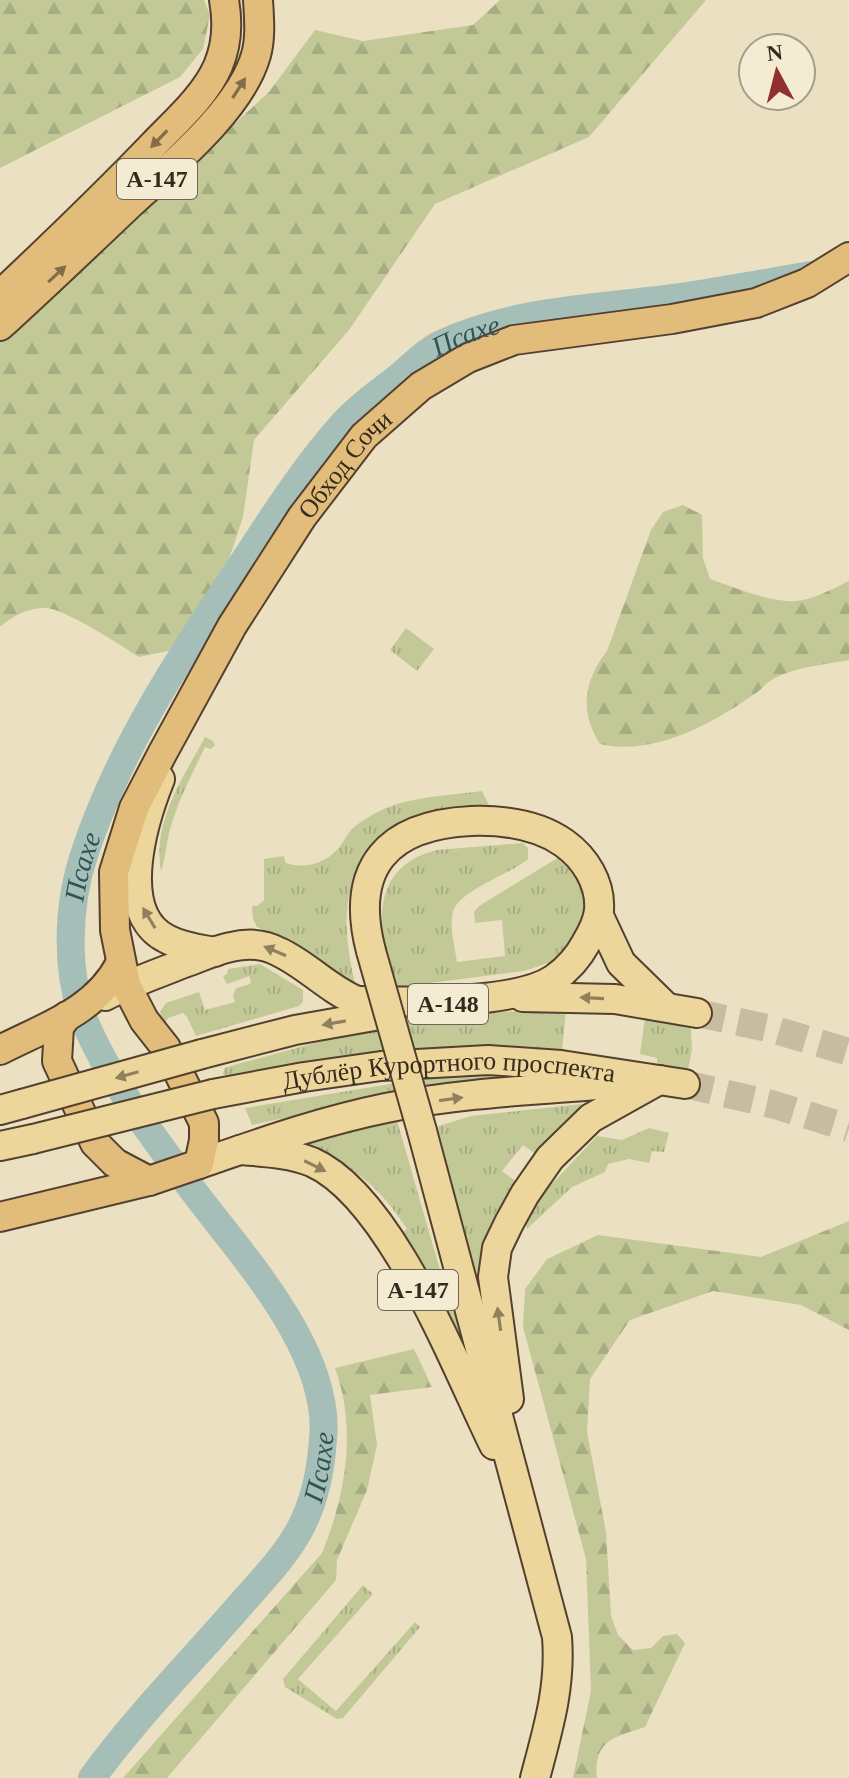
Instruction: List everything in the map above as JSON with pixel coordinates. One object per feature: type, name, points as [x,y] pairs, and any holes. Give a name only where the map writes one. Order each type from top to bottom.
[{"type":"highway","name":"А-147","points":[[0,295],[83,217],[206,86],[218,67],[225,43],[227,16],[224,0]]},
{"type":"highway","name":"А-147","points":[[0,326],[193,145],[224,110],[256,55],[260,27],[258,0]]},
{"type":"highway","name":"Обход Сочи","points":[[199,1164],[204,1123],[166,1048],[144,1020],[123,974],[115,930],[114,872],[134,808],[162,754],[232,626],[302,517],[364,436],[421,386],[468,358],[514,340],[672,319],[756,303],[807,283],[849,257]]},
{"type":"highway","points":[[77,1199],[93,1164],[95,1143],[57,1061],[59,1027],[123,974]]},
{"type":"highway","points":[[0,1050],[78,1010],[116,1009],[144,1020]]},
{"type":"highway","points":[[95,1143],[115,1163],[149,1181]]},
{"type":"highway","name":"А-147","points":[[0,1217],[149,1181],[199,1164]]},
{"type":"main road","points":[[162,754],[163,768],[147,812],[139,849],[139,899],[148,919],[165,939],[215,952]]},
{"type":"main road","name":"А-147","points":[[535,1778],[556,1694],[557,1637],[366,932],[364,898],[372,870],[390,846],[412,832],[446,822],[484,821],[531,826],[563,842],[581,857],[596,883],[599,916]]},
{"type":"main road","points":[[123,974],[230,947],[263,945],[295,960],[341,995],[357,1001],[478,998],[527,990],[553,980],[577,959],[599,916]]},
{"type":"main road","points":[[599,916],[621,963],[666,1007]]},
{"type":"main road","name":"А-148","points":[[11,1107],[295,1030],[478,998],[615,999],[697,1013]]},
{"type":"main road","name":"Дублёр Курортного проспекта","points":[[0,1146],[213,1094],[381,1066],[488,1060],[561,1065],[672,1082]]},
{"type":"main road","points":[[524,1507],[493,1277],[497,1248],[525,1194],[550,1158],[591,1118],[616,1101],[672,1082]]},
{"type":"main road","name":"А-147","points":[[199,1164],[292,1132],[386,1108],[475,1096],[672,1082]]},
{"type":"main road","name":"А-147","points":[[240,1150],[282,1154],[311,1162],[333,1175],[359,1198],[389,1237],[434,1320],[524,1507]]},
{"type":"green space","points":[[0,0],[204,0],[210,15],[203,49],[180,77],[0,168]]},
{"type":"green space","points":[[500,0],[706,0],[589,137],[435,204],[349,330],[254,440],[243,517],[214,604],[168,651],[139,657],[78,620],[45,608],[20,613],[0,627],[0,340],[269,92],[315,30],[363,41],[473,25]]},
{"type":"green space","points":[[683,505],[702,515],[703,558],[710,579],[752,594],[786,601],[810,598],[849,581],[849,660],[779,676],[721,715],[682,735],[641,746],[600,744],[589,720],[589,684],[607,651],[651,530],[663,512]]},
{"type":"green space","points":[[406,628],[434,649],[417,671],[390,650]]},
{"type":"green space","points":[[205,737],[215,746],[210,749],[205,747],[183,794],[170,829],[161,871],[159,853],[165,818],[179,784]]},
{"type":"green space","points":[[482,791],[489,805],[497,811],[369,852],[352,883],[348,899],[347,932],[355,984],[348,983],[292,944],[257,927],[252,906],[264,900],[264,859],[284,856],[286,863],[313,864],[337,850],[356,825],[384,809],[426,798]]},
{"type":"green space","points":[[523,843],[528,848],[528,859],[474,890],[457,904],[452,924],[457,962],[505,956],[502,920],[475,923],[474,912],[564,854],[583,877],[587,914],[566,952],[554,961],[524,971],[391,988],[383,946],[383,905],[388,887],[398,871],[414,859],[437,850]]},
{"type":"green space","points":[[260,964],[303,990],[303,1002],[299,1006],[196,1036],[183,1013],[168,1018],[164,1025],[160,1012],[166,1003],[199,992],[205,1010],[235,1002],[233,995],[236,988],[250,984],[249,976],[227,984],[223,976],[228,969]]},
{"type":"green space","points":[[566,1009],[562,1052],[228,1077],[223,1074],[225,1068],[234,1065],[385,1026],[466,1015]]},
{"type":"green space","points":[[690,1015],[692,1050],[685,1084],[666,1081],[657,1058],[640,1054],[645,1018]]},
{"type":"green space","points":[[471,1075],[551,1075],[310,1118],[308,1113],[252,1125],[245,1108],[420,1079]]},
{"type":"green space","points":[[581,1104],[586,1106],[537,1155],[523,1145],[502,1171],[522,1186],[483,1287],[477,1288],[436,1127],[471,1116]]},
{"type":"green space","points":[[396,1117],[444,1284],[450,1283],[476,1374],[431,1280],[403,1232],[407,1229],[397,1214],[364,1179],[308,1146],[310,1140]]},
{"type":"green space","points":[[649,1128],[669,1133],[664,1152],[652,1151],[649,1163],[629,1159],[608,1164],[605,1172],[572,1187],[527,1229],[522,1210],[541,1186],[546,1190],[597,1136],[622,1140]]},
{"type":"green space","points":[[849,1221],[849,1330],[801,1305],[713,1291],[630,1320],[590,1379],[587,1432],[606,1532],[611,1616],[618,1635],[633,1650],[651,1648],[663,1636],[677,1634],[685,1643],[645,1727],[608,1742],[599,1755],[597,1778],[573,1778],[591,1691],[586,1559],[523,1327],[525,1289],[547,1259],[598,1235],[761,1257]]},
{"type":"green space","points":[[414,1349],[432,1387],[370,1395],[377,1445],[367,1490],[337,1560],[336,1580],[167,1778],[123,1778],[322,1553],[337,1508],[346,1461],[346,1414],[335,1368]]},
{"type":"green space","points":[[363,1585],[373,1594],[298,1679],[336,1711],[415,1622],[420,1627],[343,1718],[337,1719],[285,1687],[283,1679]]},
{"type":"waterway","name":"Псахе","points":[[92,1778],[287,1549],[300,1529],[313,1497],[323,1439],[322,1405],[313,1371],[278,1303],[134,1109],[108,1069],[80,1006],[72,962],[74,894],[85,852],[115,777],[174,670],[302,475],[350,416],[430,350],[470,332],[531,316],[687,296],[811,275]]},
{"type":"tunnel","points":[[697,1013],[772,1029],[849,1052]]},
{"type":"tunnel","points":[[685,1084],[775,1105],[849,1128]]}]
